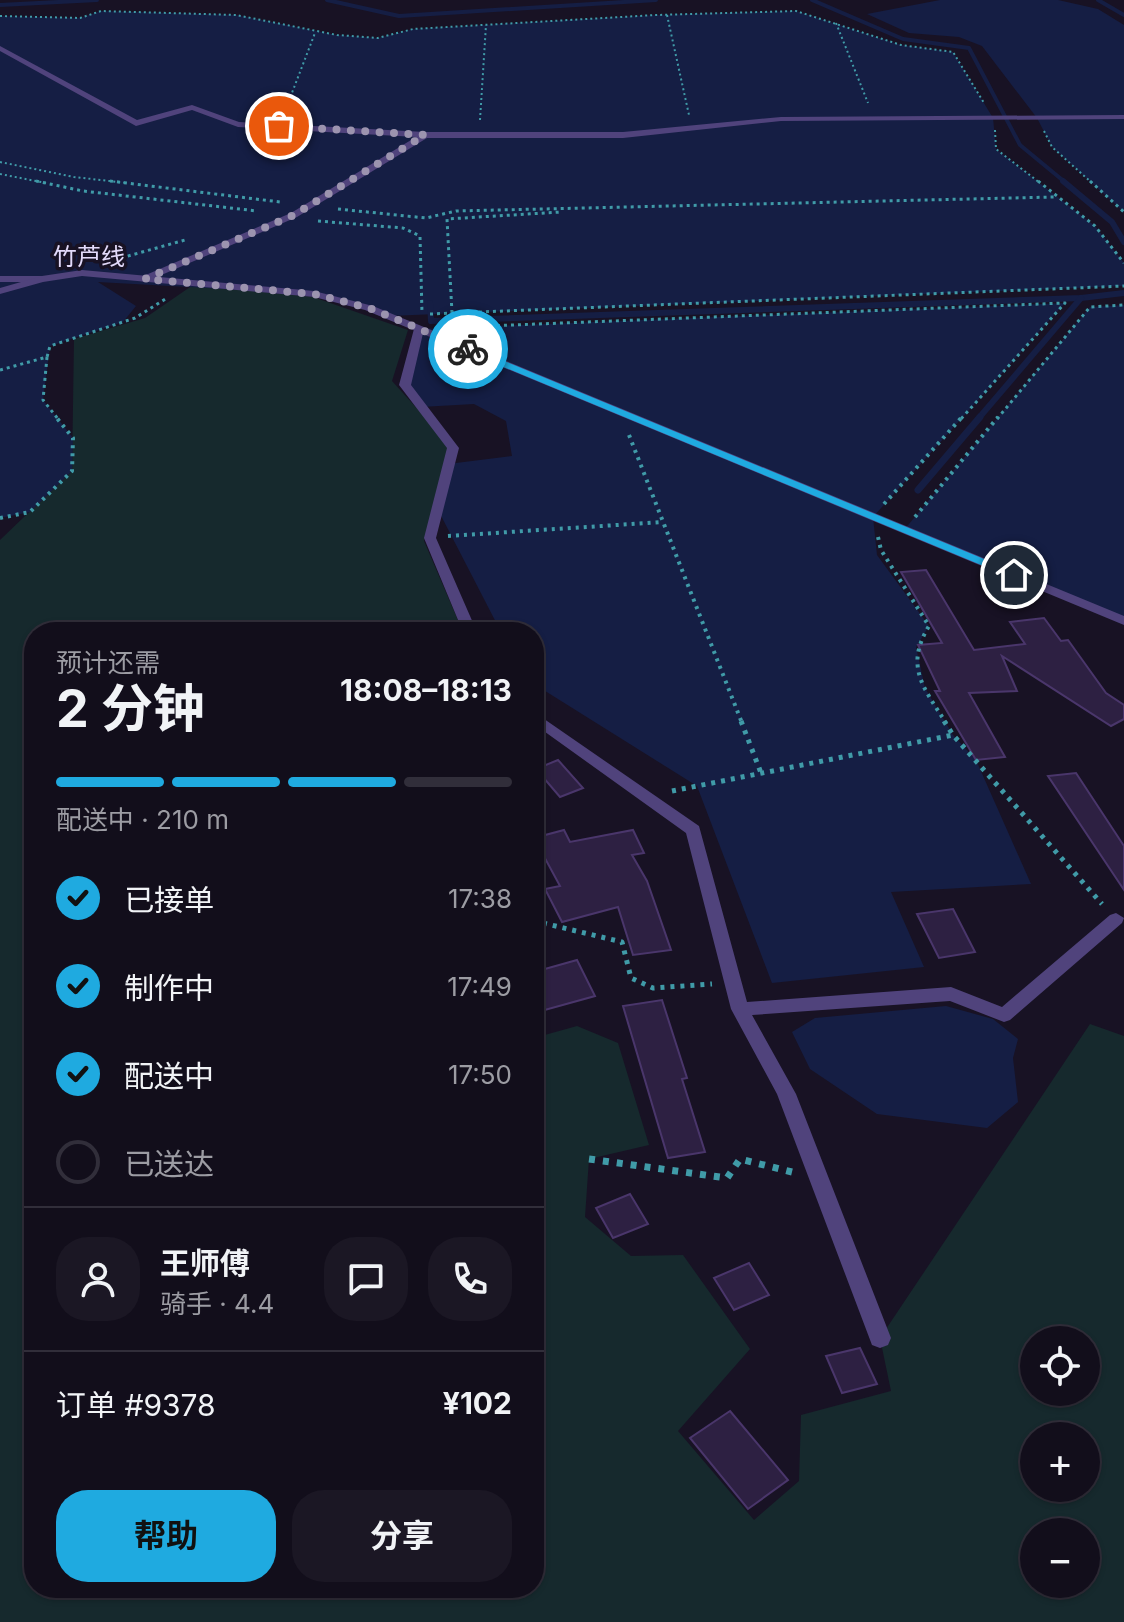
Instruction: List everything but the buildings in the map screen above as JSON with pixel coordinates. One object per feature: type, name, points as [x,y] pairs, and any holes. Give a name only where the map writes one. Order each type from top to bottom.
[{"type":"street","points":[[0,48],[136,123],[192,107],[238,124],[479,136],[623,135],[781,119],[1124,117]]},
{"type":"street","points":[[145,279],[302,211],[425,135]]},
{"type":"street","name":"竹芦线","points":[[0,291],[42,279],[82,273],[314,294],[369,308],[1124,621]]},
{"type":"street","points":[[0,279],[42,279]]},
{"type":"street","points":[[419,329],[405,385],[453,448],[430,538],[466,622]]},
{"type":"street","points":[[544,724],[693,830],[740,1009],[786,1094],[880,1338]]},
{"type":"street","points":[[740,1009],[951,994],[1004,1015],[1116,919]]},
{"type":"path","points":[[0,16],[80,18],[101,11],[236,15],[337,35],[378,38],[413,29],[796,11],[901,45],[953,52],[997,118],[996,149],[1095,226],[1124,263]]},
{"type":"path","points":[[667,15],[692,127]]},
{"type":"path","points":[[836,22],[874,118]]},
{"type":"path","points":[[479,136],[486,25]]},
{"type":"path","points":[[279,126],[315,33]]},
{"type":"path","points":[[1037,118],[1052,147],[1123,210]]},
{"type":"path","points":[[0,162],[74,177],[224,193],[302,211],[329,224],[403,228],[420,236],[422,314]]},
{"type":"path","points":[[0,174],[83,191],[302,211],[426,218],[456,211],[1055,197]]},
{"type":"path","points":[[452,313],[447,219],[657,206]]},
{"type":"path","points":[[117,259],[192,238]]},
{"type":"path","points":[[0,518],[30,512],[72,471],[73,438],[43,400],[50,346],[135,318],[192,283]]},
{"type":"path","points":[[443,313],[1124,286]]},
{"type":"path","points":[[419,329],[1065,303],[873,517],[881,550],[929,626],[916,647],[920,681],[953,735],[1116,919]]},
{"type":"path","points":[[904,530],[1090,307],[1124,305]]},
{"type":"path","points":[[0,370],[47,357]]},
{"type":"path","points":[[619,412],[761,773]]},
{"type":"path","points":[[430,538],[663,522]]},
{"type":"path","points":[[645,796],[953,735]]},
{"type":"path","points":[[544,923],[622,942],[631,978],[653,988],[733,983]]},
{"type":"path","points":[[589,1159],[727,1178],[740,1159],[820,1179]]},
{"type":"green space","points":[[193,285],[313,297],[408,330],[392,381],[453,448],[424,541],[459,622],[24,622],[24,1598],[544,1598],[544,1035],[577,1026],[618,1043],[649,1145],[589,1159],[585,1217],[631,1256],[683,1255],[750,1349],[678,1431],[754,1520],[799,1481],[801,1415],[891,1391],[880,1338],[1090,1024],[1124,1036],[1124,1622],[0,1622],[0,540],[72,471],[74,339],[145,318]]},
{"type":"water","points":[[940,0],[1058,0],[1098,9],[1124,25],[1124,212],[1052,147],[1037,118],[982,46],[959,37],[909,33],[867,14]]},
{"type":"water","points":[[101,11],[236,15],[337,35],[378,38],[413,29],[656,15],[796,11],[901,45],[953,52],[993,118],[996,149],[1095,226],[1124,263],[1124,286],[389,316],[314,294],[98,282],[136,306],[123,322],[50,346],[43,400],[73,438],[72,471],[30,512],[0,518],[0,16],[80,18]]},
{"type":"water","points":[[1065,303],[873,517],[877,555],[929,626],[916,647],[925,688],[953,735],[976,760],[1031,884],[891,892],[924,967],[772,983],[697,786],[544,690],[544,622],[496,622],[435,504],[448,464],[512,456],[506,421],[474,404],[421,407],[405,385],[419,329]]},
{"type":"water","points":[[1124,305],[1124,621],[904,530],[1090,307]]},
{"type":"water","points":[[946,1006],[993,1019],[1018,1039],[1013,1058],[1018,1102],[987,1128],[877,1114],[810,1069],[792,1032],[815,1018]]},
{"type":"waterway","points":[[0,5],[97,0]]},
{"type":"waterway","points":[[327,0],[399,16],[656,0]]},
{"type":"waterway","points":[[812,0],[903,39],[969,48],[1020,145],[1066,183]]},
{"type":"waterway","points":[[1098,0],[1124,15]]},
{"type":"waterway","points":[[1063,181],[1112,222],[1124,242]]},
{"type":"waterway","points":[[1081,298],[1124,293]]},
{"type":"waterway","points":[[430,303],[431,321],[1081,298]]},
{"type":"waterway","points":[[978,419],[1081,298]]},
{"type":"waterway","points":[[918,490],[980,417]]},
{"type":"way so far","points":[[279,126],[425,135],[311,207],[145,279],[314,294],[369,308],[468,349]]},
{"type":"route","points":[[468,349],[1014,575]]}]
